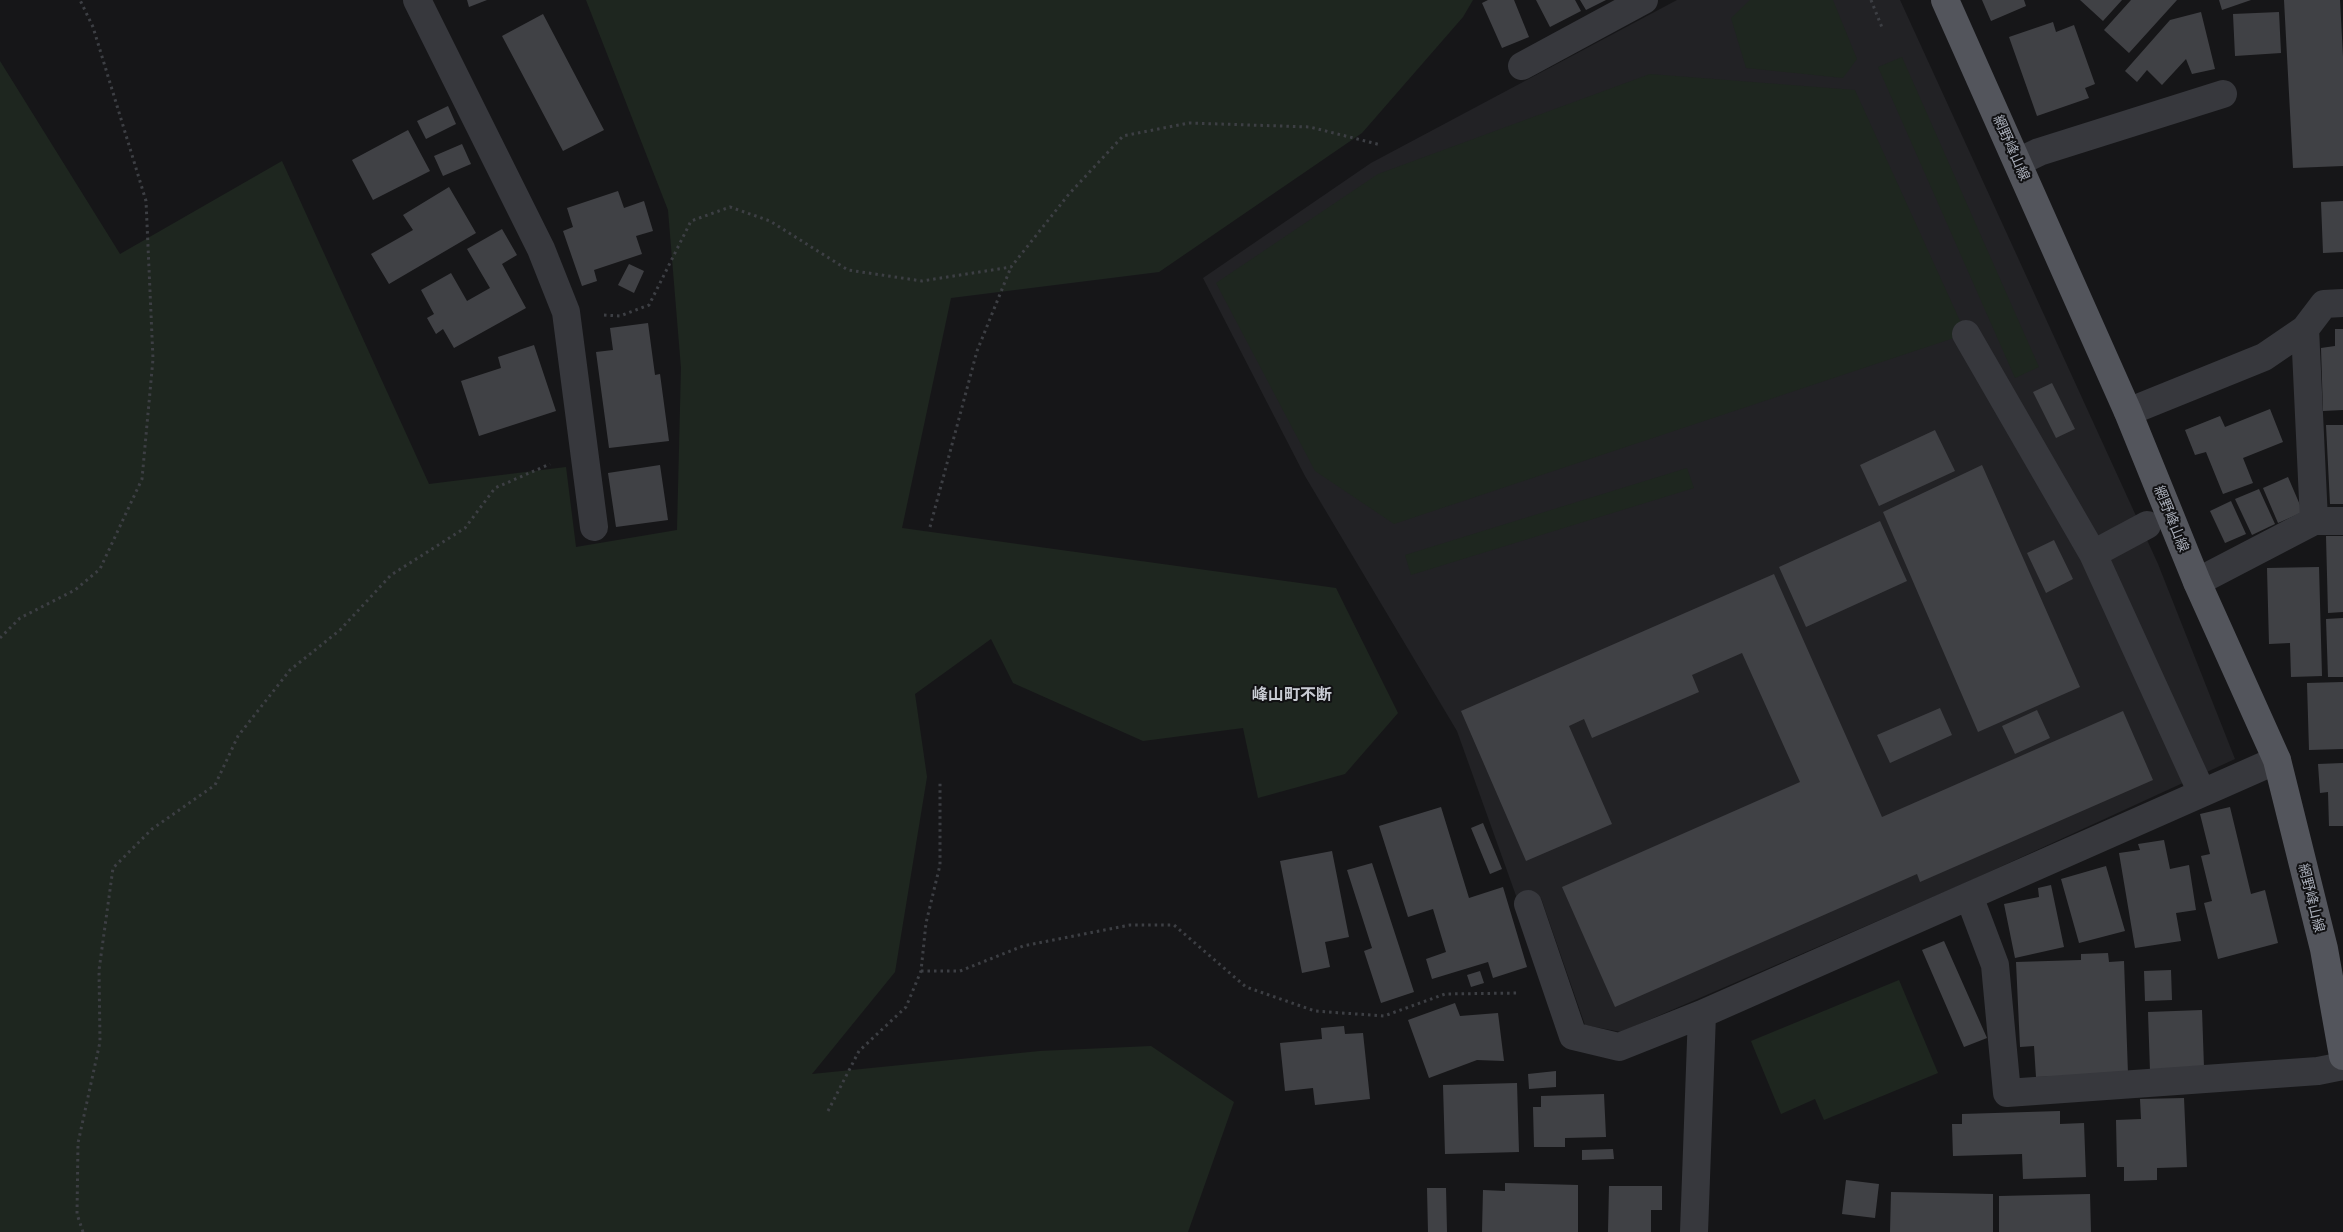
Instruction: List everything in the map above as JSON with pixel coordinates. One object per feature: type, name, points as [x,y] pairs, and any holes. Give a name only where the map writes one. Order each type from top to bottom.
[{"type":"main road","name":"網野峰山線","points":[[1945,0],[2128,412],[2197,582],[2277,760],[2324,949],[2343,1056]]},
{"type":"street","points":[[417,0],[541,249],[566,312],[582,450],[594,527]]},
{"type":"street","points":[[1522,66],[1644,0]]},
{"type":"street","points":[[2018,162],[2039,152],[2223,94]]},
{"type":"street","points":[[2128,412],[2264,356],[2305,329],[2324,304],[2343,303]]},
{"type":"street","points":[[2305,329],[2314,522]]},
{"type":"street","points":[[1966,334],[2093,554],[2202,793]]},
{"type":"street","points":[[2197,582],[2314,522],[2343,521]]},
{"type":"street","points":[[2093,554],[2147,525]]},
{"type":"street","points":[[1528,904],[1573,1036],[1619,1047],[1702,1014],[2277,760]]},
{"type":"street","points":[[1969,896],[1995,965],[2007,1093],[2318,1070],[2343,1066]]},
{"type":"street","points":[[1694,1232],[1702,1014]]},
{"type":"path","points":[[0,638],[20,618],[75,590],[100,569],[142,479],[154,360],[146,201],[92,27],[80,0]]},
{"type":"path","points":[[1872,0],[1883,30]]},
{"type":"path","points":[[930,527],[977,351],[1011,267],[1069,194],[1124,136],[1189,123],[1300,126],[1381,145]]},
{"type":"path","points":[[566,312],[620,316],[649,305],[690,221],[730,207],[770,221],[848,270],[922,280],[1011,267]]},
{"type":"path","points":[[83,1232],[77,1214],[78,1143],[100,1042],[99,970],[113,868],[152,829],[215,785],[238,736],[290,670],[340,630],[391,575],[465,528],[495,488],[582,450]]},
{"type":"path","points":[[828,1111],[859,1051],[906,1007],[921,971],[926,923],[940,864],[940,783]]},
{"type":"path","points":[[921,971],[960,972],[1022,946],[1130,924],[1174,925],[1246,987],[1315,1011],[1384,1016],[1445,994],[1558,992]]},
{"type":"shaded area","points":[[586,0],[1473,0],[1463,17],[1362,133],[1159,272],[951,298],[902,528],[1336,588],[1398,713],[1345,774],[1258,798],[1243,728],[1143,741],[1013,683],[991,639],[915,694],[927,777],[895,972],[812,1074],[1040,1051],[1151,1046],[1234,1102],[1188,1232],[0,1232],[0,61],[120,254],[282,161],[429,484],[566,467],[576,547],[677,530],[681,368],[668,210]]},
{"type":"shaded area","points":[[1677,0],[1900,0],[2158,564],[2235,759],[1963,884],[1621,1032],[1585,1025],[1541,898],[1519,904],[1457,731],[1305,476],[1203,278],[1371,163]]},
{"type":"shaded area","points":[[1750,0],[1833,0],[1857,59],[1843,78],[1746,68],[1731,18]]},
{"type":"shaded area","points":[[1902,57],[2039,367],[2015,378],[1878,67]]},
{"type":"shaded area","points":[[1650,74],[1855,90],[1966,334],[1394,524],[1315,471],[1216,283],[1378,174]]},
{"type":"shaded area","points":[[1687,468],[1694,488],[1411,575],[1405,555]]},
{"type":"shaded area","points":[[1899,980],[1938,1073],[1824,1120],[1815,1099],[1781,1114],[1751,1041]]},
{"type":"building","points":[[467,0],[487,0],[469,7]]},
{"type":"building","points":[[1488,0],[1514,0],[1529,37],[1502,48],[1482,3]]},
{"type":"building","points":[[1536,0],[1575,0],[1581,11],[1550,27]]},
{"type":"building","points":[[1580,0],[1606,0],[1586,10]]},
{"type":"building","points":[[1982,0],[2024,0],[2026,6],[1991,21]]},
{"type":"building","points":[[2080,0],[2122,0],[2103,21]]},
{"type":"building","points":[[2131,0],[2177,0],[2129,53],[2104,30]]},
{"type":"building","points":[[2219,0],[2251,0],[2222,10]]},
{"type":"building","points":[[2284,0],[2340,0],[2343,57],[2343,166],[2293,168]]},
{"type":"building","points":[[2201,12],[2215,69],[2192,74],[2186,59],[2162,85],[2147,70],[2137,82],[2125,71],[2170,20]]},
{"type":"building","points":[[2279,12],[2281,53],[2235,56],[2233,14]]},
{"type":"building","points":[[543,14],[604,130],[563,151],[502,36]]},
{"type":"building","points":[[2053,22],[2056,32],[2074,25],[2095,84],[2085,88],[2089,98],[2037,116],[2009,37]]},
{"type":"building","points":[[448,106],[456,124],[426,139],[417,121]]},
{"type":"building","points":[[408,130],[430,171],[373,200],[352,160]]},
{"type":"building","points":[[462,144],[471,164],[443,176],[434,156]]},
{"type":"building","points":[[449,187],[476,233],[389,284],[371,254],[413,230],[403,215]]},
{"type":"building","points":[[618,191],[624,208],[644,201],[653,231],[636,236],[642,254],[594,270],[597,281],[582,286],[563,231],[573,227],[567,208]]},
{"type":"building","points":[[2343,201],[2343,252],[2323,253],[2321,202]]},
{"type":"building","points":[[502,229],[517,255],[502,264],[526,308],[454,348],[443,329],[436,334],[427,318],[434,314],[421,290],[451,273],[467,301],[490,288],[467,249]]},
{"type":"building","points":[[629,264],[644,271],[634,293],[618,285]]},
{"type":"building","points":[[648,323],[655,375],[660,374],[669,441],[609,448],[596,352],[613,350],[610,328]]},
{"type":"building","points":[[2335,329],[2343,329],[2343,410],[2323,411],[2321,348],[2335,346]]},
{"type":"building","points":[[534,345],[556,411],[479,436],[461,381],[501,368],[498,357]]},
{"type":"building","points":[[2052,383],[2075,429],[2056,438],[2033,392]]},
{"type":"building","points":[[2270,409],[2283,442],[2243,458],[2253,483],[2223,494],[2206,452],[2195,455],[2185,430],[2220,416],[2225,427]]},
{"type":"building","points":[[2326,425],[2343,425],[2343,504],[2330,504]]},
{"type":"building","points":[[1935,430],[1955,471],[1879,506],[1860,465]]},
{"type":"building","points":[[660,465],[668,520],[616,527],[608,473]]},
{"type":"building","points":[[1982,465],[2080,687],[1978,732],[1883,512]]},
{"type":"building","points":[[2288,477],[2303,512],[2278,523],[2263,488]]},
{"type":"building","points":[[2259,489],[2275,524],[2252,535],[2235,499]]},
{"type":"building","points":[[2231,501],[2246,534],[2225,543],[2210,511]]},
{"type":"building","points":[[1880,521],[1907,581],[1806,627],[1779,567]]},
{"type":"building","points":[[2326,536],[2343,536],[2343,612],[2328,613]]},
{"type":"building","points":[[2054,540],[2073,579],[2046,593],[2027,553]]},
{"type":"building","points":[[2319,567],[2322,676],[2291,677],[2290,643],[2269,644],[2267,568]]},
{"type":"building","points":[[1774,574],[1882,817],[2123,711],[2153,780],[1920,882],[1917,874],[1615,1007],[1562,887],[1800,782],[1742,653],[1692,675],[1699,692],[1592,738],[1584,719],[1569,726],[1612,824],[1526,861],[1461,711]]},
{"type":"building","points":[[2343,618],[2343,677],[2328,677],[2326,619]]},
{"type":"building","points":[[2343,682],[2343,749],[2309,750],[2307,683]]},
{"type":"building","points":[[1940,708],[1952,735],[1890,763],[1877,735]]},
{"type":"building","points":[[2037,710],[2050,738],[2015,754],[2002,726]]},
{"type":"building","points":[[2343,763],[2343,826],[2329,826],[2328,792],[2320,793],[2318,764]]},
{"type":"building","points":[[1441,807],[1469,898],[1503,887],[1527,967],[1493,978],[1488,962],[1432,979],[1426,959],[1446,952],[1433,909],[1408,917],[1379,826]]},
{"type":"building","points":[[2230,807],[2251,894],[2265,890],[2278,943],[2218,959],[2204,903],[2212,901],[2201,856],[2210,854],[2200,814]]},
{"type":"building","points":[[1483,823],[1502,869],[1490,874],[1471,828]]},
{"type":"building","points":[[2164,840],[2170,869],[2189,865],[2196,910],[2176,913],[2181,941],[2135,948],[2119,853],[2140,850],[2138,844]]},
{"type":"building","points":[[1332,851],[1349,937],[1325,942],[1330,967],[1302,973],[1280,861]]},
{"type":"building","points":[[1372,863],[1414,992],[1381,1003],[1364,951],[1372,948],[1347,870]]},
{"type":"building","points":[[2106,866],[2125,931],[2079,943],[2061,879]]},
{"type":"building","points":[[2051,885],[2064,947],[2015,958],[2004,904],[2039,897],[2038,888]]},
{"type":"building","points":[[1944,941],[1987,1038],[1964,1047],[1922,950]]},
{"type":"building","points":[[2108,953],[2109,962],[2124,961],[2128,1074],[2036,1077],[2034,1046],[2020,1047],[2016,962],[2081,960],[2081,954]]},
{"type":"building","points":[[2171,970],[2172,1000],[2145,1001],[2144,971]]},
{"type":"building","points":[[1480,971],[1484,983],[1471,987],[1467,975]]},
{"type":"building","points":[[1455,1003],[1460,1016],[1498,1013],[1504,1061],[1477,1060],[1429,1078],[1408,1020]]},
{"type":"building","points":[[2202,1010],[2204,1068],[2150,1071],[2148,1012]]},
{"type":"building","points":[[1344,1026],[1345,1034],[1363,1033],[1370,1099],[1315,1105],[1313,1088],[1285,1091],[1280,1043],[1322,1039],[1321,1028]]},
{"type":"building","points":[[1556,1071],[1556,1087],[1529,1089],[1528,1074]]},
{"type":"building","points":[[1517,1083],[1519,1152],[1445,1154],[1443,1085]]},
{"type":"building","points":[[1604,1094],[1606,1137],[1565,1138],[1565,1147],[1534,1147],[1533,1107],[1541,1107],[1541,1096]]},
{"type":"building","points":[[2184,1098],[2187,1167],[2157,1168],[2157,1180],[2124,1181],[2124,1167],[2117,1167],[2116,1120],[2141,1119],[2140,1099]]},
{"type":"building","points":[[2060,1111],[2060,1124],[2084,1123],[2086,1177],[2023,1179],[2022,1154],[1953,1156],[1952,1124],[1962,1124],[1962,1114]]},
{"type":"building","points":[[1613,1149],[1614,1159],[1582,1160],[1582,1150]]},
{"type":"building","points":[[1846,1180],[1879,1184],[1875,1218],[1842,1214]]},
{"type":"building","points":[[1505,1183],[1578,1185],[1578,1232],[1482,1232],[1483,1190],[1505,1191]]},
{"type":"building","points":[[1609,1186],[1662,1186],[1662,1210],[1651,1210],[1651,1232],[1608,1232]]},
{"type":"building","points":[[1427,1188],[1446,1188],[1447,1232],[1428,1232]]},
{"type":"building","points":[[1891,1192],[1993,1194],[1993,1232],[1890,1232]]},
{"type":"building","points":[[2090,1194],[2091,1232],[1999,1232],[1999,1196]]},
{"type":"district","name":"峰山町不断","points":[[1292,695]]}]
